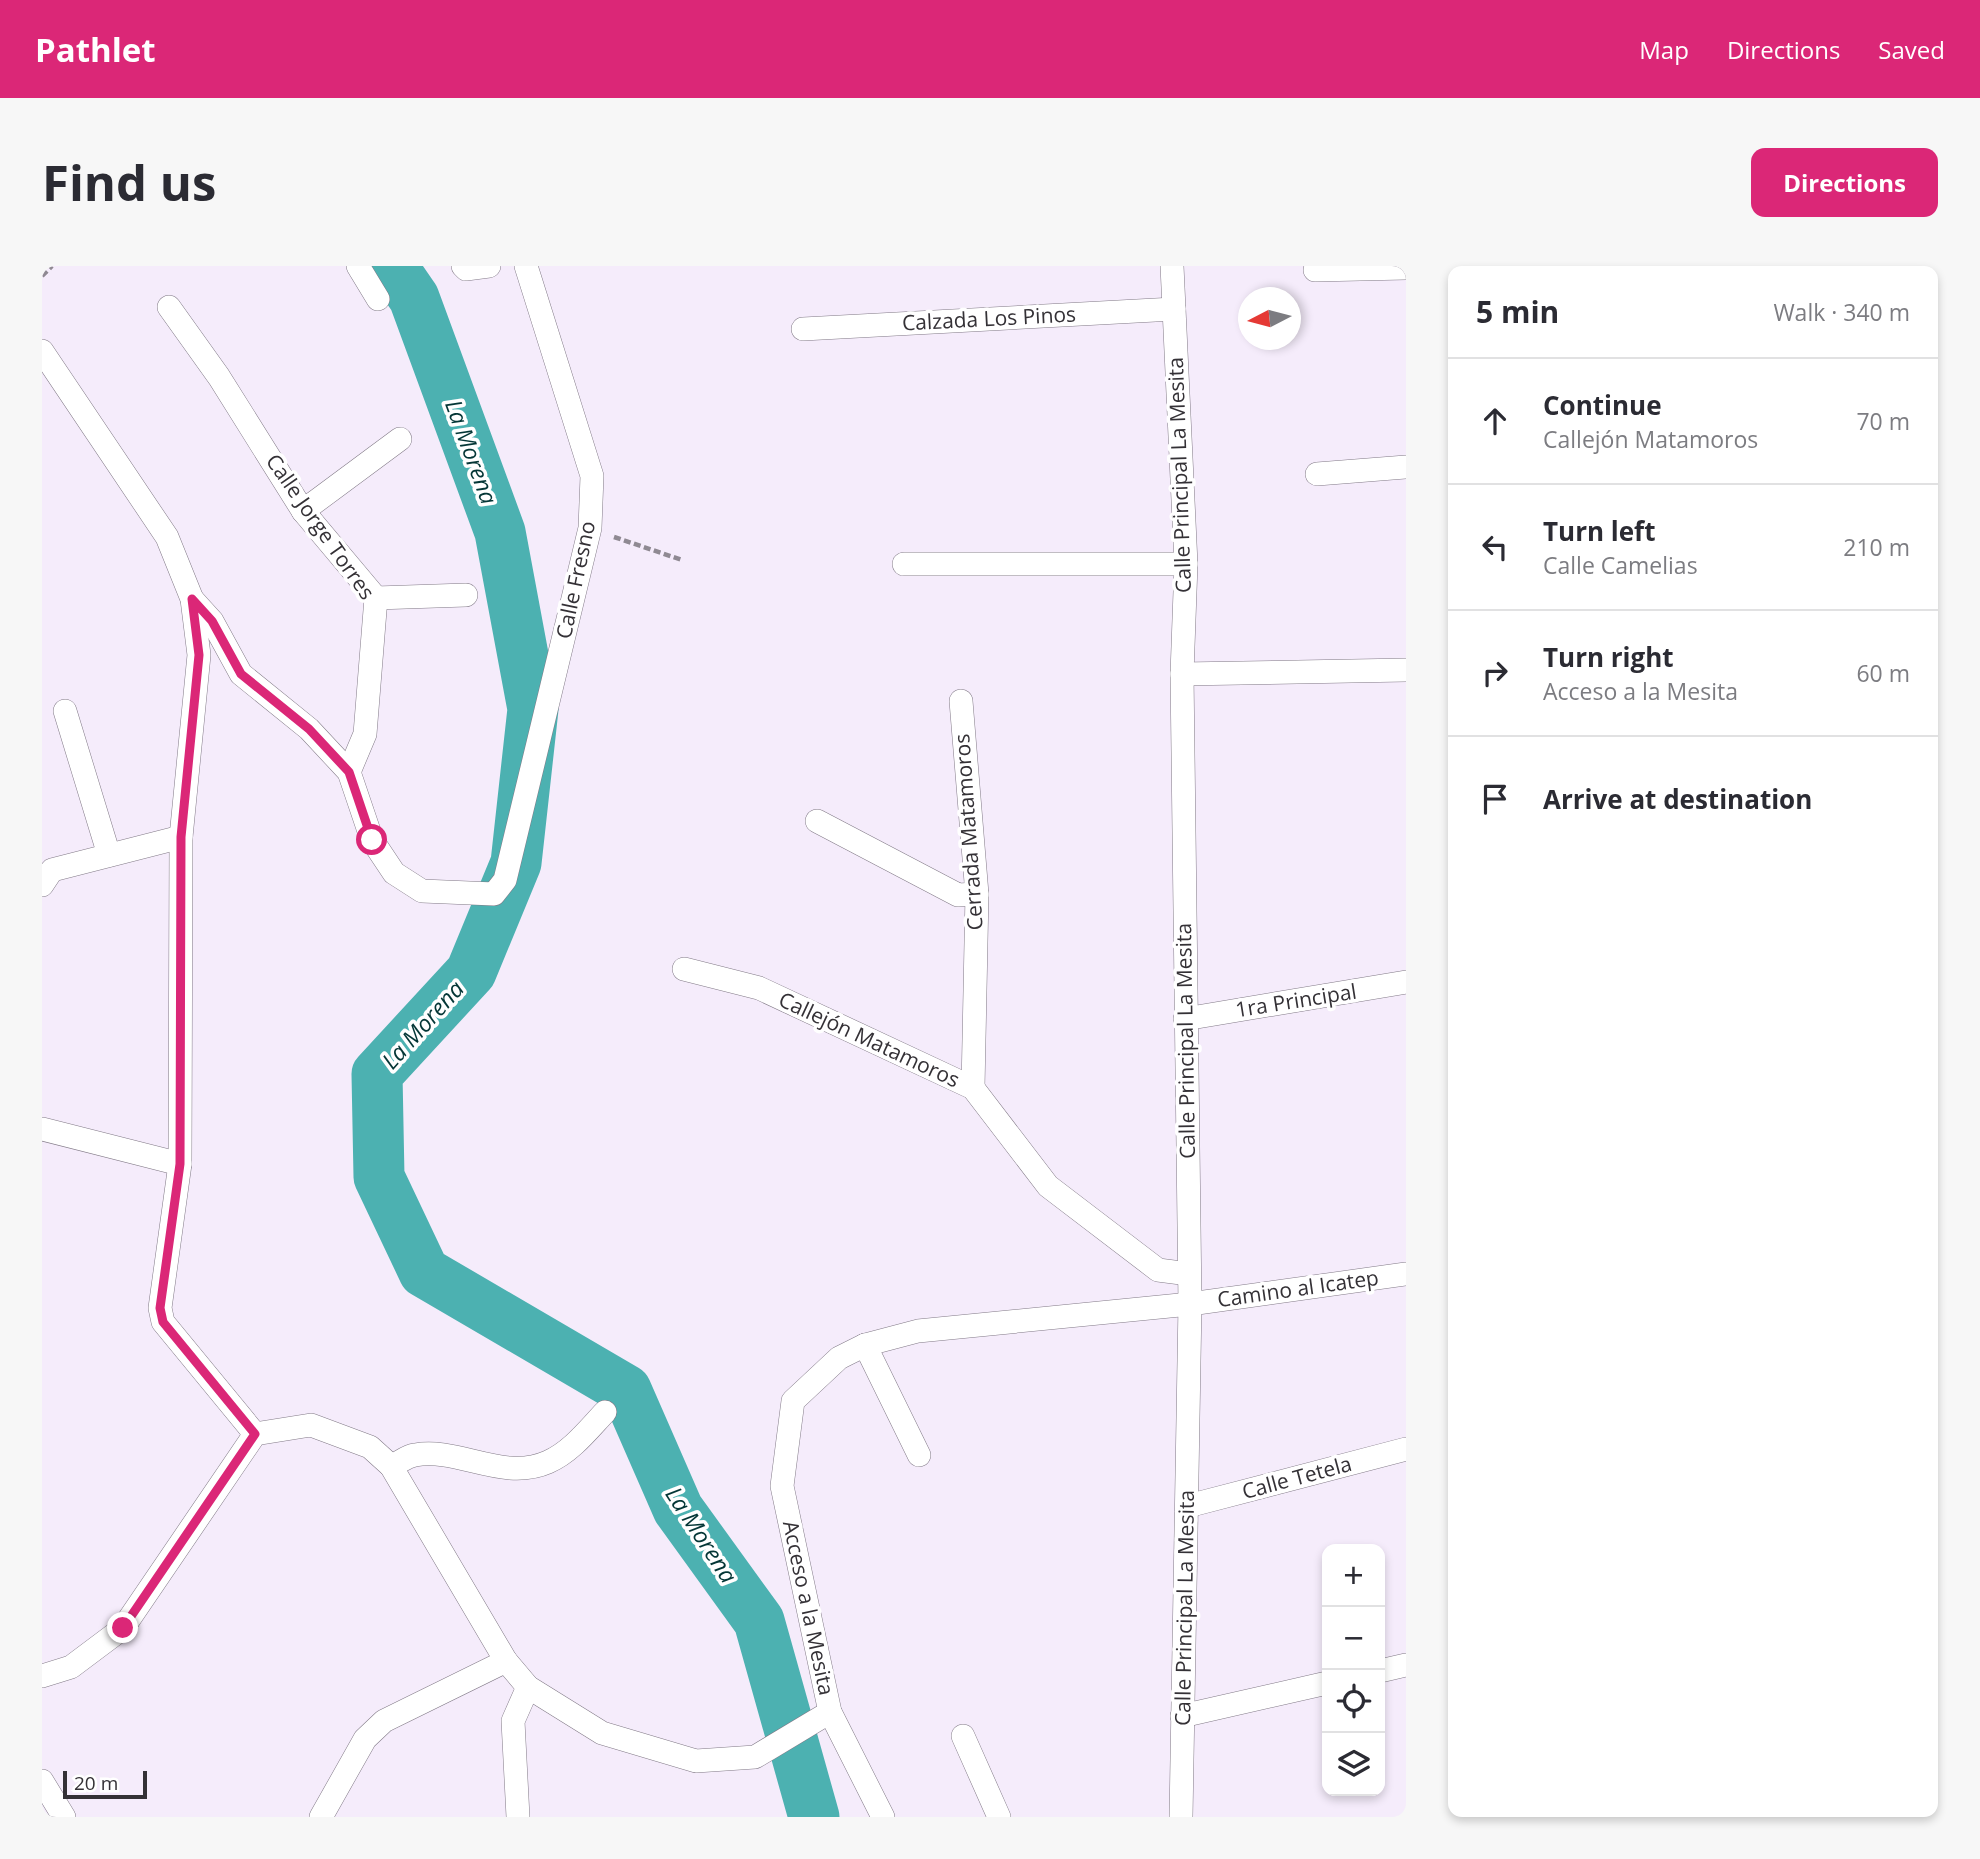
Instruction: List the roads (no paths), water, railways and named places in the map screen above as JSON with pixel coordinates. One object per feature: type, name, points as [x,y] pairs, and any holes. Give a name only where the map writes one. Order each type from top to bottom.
[{"type":"street","points":[[358,266],[378,299]]},
{"type":"street","points":[[463,266],[466,269],[489,266]]},
{"type":"street","name":"Calle Fresno","points":[[349,772],[372,840],[394,873],[422,891],[494,894],[505,880],[590,528],[592,476],[526,266]]},
{"type":"street","name":"Calle Principal La Mesita","points":[[1172,266],[1186,564],[1182,674],[1190,1304],[1181,1817]]},
{"type":"street","points":[[1315,270],[1406,268]]},
{"type":"street","name":"Calle Jorge Torres","points":[[169,307],[219,377],[303,511],[376,598],[365,734],[349,772]]},
{"type":"street","name":"Calzada Los Pinos","points":[[803,329],[1174,309]]},
{"type":"street","points":[[42,351],[167,537],[192,599],[199,655],[181,837],[180,1164],[160,1308],[163,1322],[255,1434],[123,1628],[71,1667],[42,1676]]},
{"type":"street","points":[[303,511],[400,439]]},
{"type":"street","points":[[1317,474],[1406,467]]},
{"type":"street","points":[[904,564],[1186,564]]},
{"type":"street","points":[[376,598],[466,595]]},
{"type":"street","points":[[192,599],[212,621],[241,674],[309,729],[349,772]]},
{"type":"street","points":[[1182,674],[1406,670]]},
{"type":"street","name":"Cerrada Matamoros","points":[[961,701],[977,894],[973,1088]]},
{"type":"street","points":[[65,711],[109,855]]},
{"type":"street","points":[[817,821],[958,895],[977,894]]},
{"type":"street","points":[[42,885],[52,870],[181,837]]},
{"type":"street","name":"Callejón Matamoros","points":[[684,969],[759,988],[973,1088],[1048,1186],[1158,1270],[1189,1274]]},
{"type":"street","name":"1ra Principal","points":[[1185,1019],[1406,982]]},
{"type":"street","points":[[42,1129],[180,1164]]},
{"type":"street","name":"Camino al Icatep","points":[[1190,1304],[1406,1275]]},
{"type":"street","name":"Acceso a la Mesita","points":[[255,1434],[311,1425],[370,1447],[391,1466],[506,1661],[527,1687],[602,1733],[696,1761],[755,1757],[830,1712],[782,1486],[793,1401],[839,1358],[865,1345],[918,1331],[1190,1304]]},
{"type":"street","points":[[865,1345],[919,1455]]},
{"type":"street","points":[[391,1466],[414,1455],[432,1455],[504,1469],[548,1462],[576,1442],[605,1412]]},
{"type":"street","name":"Calle Tetela","points":[[1188,1506],[1406,1449]]},
{"type":"street","points":[[321,1817],[365,1738],[384,1721],[506,1661]]},
{"type":"street","points":[[1384,1670],[1406,1665]]},
{"type":"street","points":[[1182,1716],[1322,1684]]},
{"type":"street","points":[[518,1817],[513,1721],[527,1687]]},
{"type":"street","points":[[830,1712],[883,1817]]},
{"type":"street","points":[[963,1735],[999,1817]]},
{"type":"street","points":[[42,1781],[64,1817]]},
{"type":"waterway","name":"La Morena","points":[[392,266],[414,298],[500,532],[533,709],[516,863],[471,972],[377,1074],[379,1177],[424,1272],[626,1390],[678,1509],[759,1621],[814,1817]]}]
